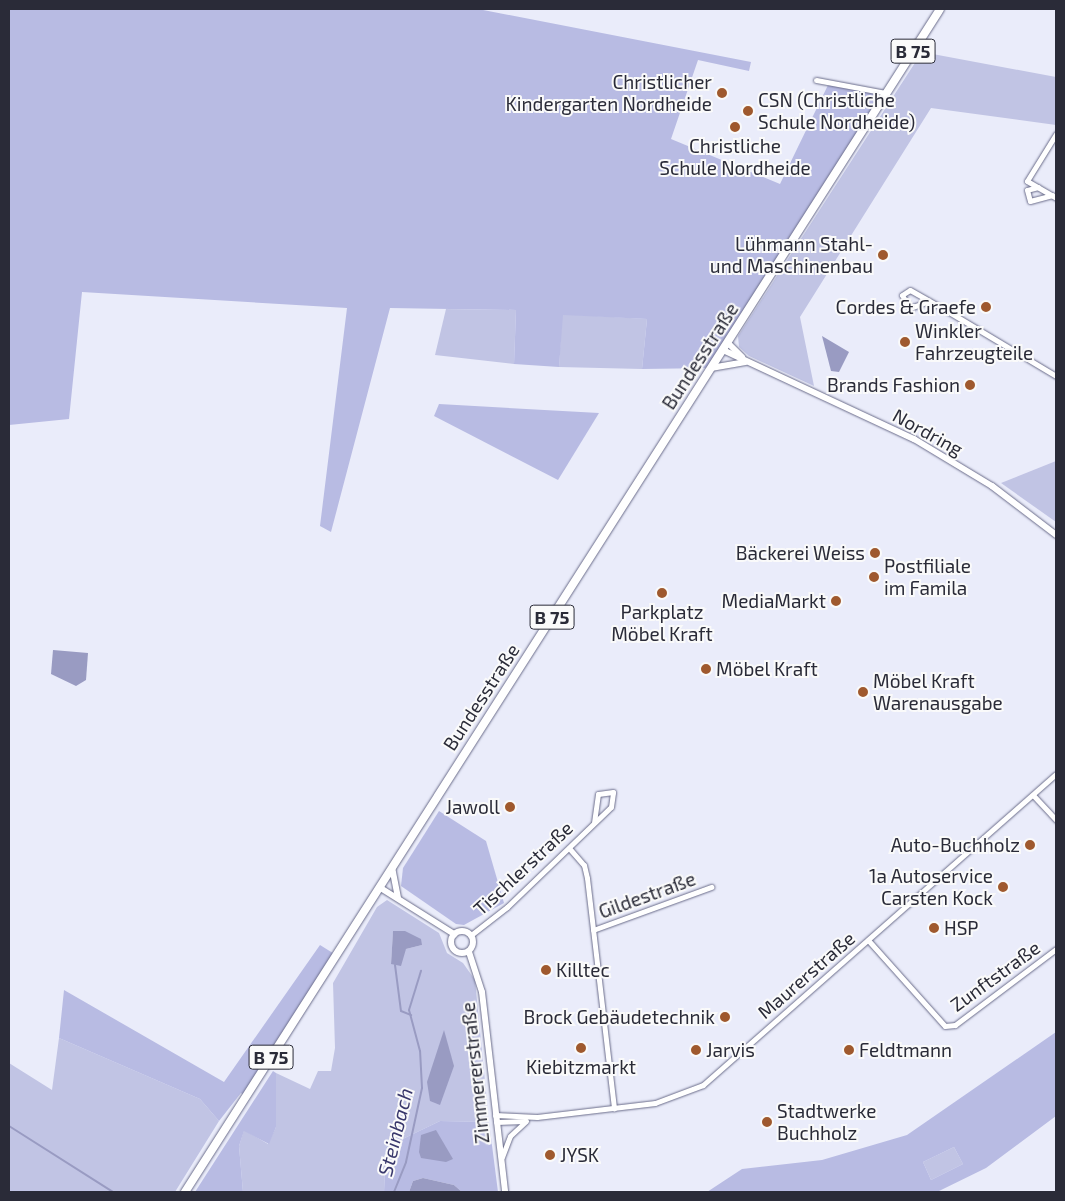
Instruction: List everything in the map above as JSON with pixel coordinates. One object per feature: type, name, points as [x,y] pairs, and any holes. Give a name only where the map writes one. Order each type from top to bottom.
[{"type":"main road","name":"B 75","points":[[886,93],[940,9]]},
{"type":"main road","name":"Bundesstraße","points":[[184,1192],[886,93]]},
{"type":"street","points":[[816,80],[886,93]]},
{"type":"street","points":[[1054,197],[1028,181],[1056,134]]},
{"type":"street","points":[[1039,187],[1026,190],[1027,199],[1038,202],[1054,197]]},
{"type":"street","points":[[929,301],[910,308],[902,295],[910,290],[929,301],[1056,376]]},
{"type":"street","name":"Nordring","points":[[725,346],[746,362],[914,439],[992,486],[1056,535]]},
{"type":"street","points":[[711,368],[746,362]]},
{"type":"street","name":"Maurerstraße","points":[[495,1119],[537,1117],[666,1101],[703,1084],[1056,774]]},
{"type":"street","name":"Tischlerstraße","points":[[470,935],[569,848],[614,803],[613,792],[598,794],[594,822]]},
{"type":"street","points":[[1033,795],[1056,820]]},
{"type":"street","points":[[569,848],[584,866],[594,930],[614,1108]]},
{"type":"street","points":[[392,867],[399,899]]},
{"type":"street","points":[[380,887],[454,934]]},
{"type":"street","name":"Gildestraße","points":[[594,930],[711,887]]},
{"type":"street","points":[[454,934],[462,931],[470,935]]},
{"type":"street","points":[[454,934],[453,950],[468,952]]},
{"type":"street","name":"Zimmererstraße","points":[[470,935],[473,944],[468,952],[482,992],[495,1119],[505,1192]]},
{"type":"street","name":"Zunftstraße","points":[[868,940],[945,1026],[955,1025],[1056,949]]},
{"type":"street","name":"Maurerstraße","points":[[501,1161],[510,1136],[526,1121],[537,1117]]},
{"type":"street","name":"Maurerstraße","points":[[495,1119],[526,1121]]},
{"type":"shaded area","points":[[9,9],[478,9],[751,62],[749,71],[698,60],[671,139],[780,184],[829,83],[886,93],[711,368],[642,369],[647,319],[563,315],[559,367],[514,364],[516,310],[390,308],[331,532],[320,526],[347,308],[82,292],[69,419],[9,425]]},
{"type":"shaded area","points":[[922,52],[1056,77],[1056,125],[931,108],[800,317],[814,386],[749,356],[739,347],[738,336]]},
{"type":"shaded area","points":[[446,309],[516,310],[514,364],[435,355]]},
{"type":"shaded area","points":[[562,314],[647,319],[642,369],[559,367]]},
{"type":"shaded area","points":[[822,336],[849,352],[839,372],[831,371]]},
{"type":"shaded area","points":[[439,404],[599,413],[558,480],[434,416]]},
{"type":"shaded area","points":[[1056,461],[1056,522],[1001,483]]},
{"type":"shaded area","points":[[53,650],[88,653],[86,680],[76,686],[51,674]]},
{"type":"shaded area","points":[[439,811],[486,841],[504,903],[464,925],[456,924],[401,886],[403,868]]},
{"type":"shaded area","points":[[387,900],[439,933],[447,953],[463,963],[475,980],[489,1122],[440,1121],[386,1147],[384,1192],[243,1192],[239,1146],[244,1130],[268,1144],[276,1127],[276,1073],[310,1089],[318,1071],[331,1071],[335,1048],[333,983],[377,907]],"holes":[[[393,932],[422,945],[406,949],[391,964]]]},
{"type":"shaded area","points":[[393,931],[405,931],[421,939],[422,945],[406,949],[401,966],[391,964]]},
{"type":"shaded area","points":[[320,945],[336,955],[246,1096],[241,1093],[219,1121],[200,1099],[59,1038],[64,990],[224,1082]]},
{"type":"shaded area","points":[[444,1030],[454,1066],[440,1105],[430,1101],[427,1082]]},
{"type":"shaded area","points":[[1056,1032],[1056,1116],[986,1168],[937,1192],[707,1192],[742,1169],[822,1160],[907,1135]],"holes":[[[954,1147],[963,1164],[931,1180],[923,1162]]]},
{"type":"shaded area","points":[[59,1038],[200,1099],[219,1121],[175,1192],[9,1192],[9,1063],[52,1090]]},
{"type":"shaded area","points":[[273,1071],[276,1073],[276,1127],[269,1144],[244,1131],[239,1146],[243,1192],[195,1192]]},
{"type":"shaded area","points":[[440,1121],[489,1122],[498,1192],[462,1192],[454,1185],[423,1178],[413,1181],[409,1192],[384,1192],[386,1147]]},
{"type":"shaded area","points":[[436,1130],[453,1159],[446,1162],[421,1158],[419,1152],[421,1135]]},
{"type":"shaded area","points":[[954,1147],[963,1164],[931,1180],[923,1162]]},
{"type":"shaded area","points":[[423,1178],[454,1185],[462,1192],[409,1192],[413,1181]]},
{"type":"waterway","name":"Steinbach","points":[[395,965],[401,1011],[411,1015]]},
{"type":"waterway","name":"Steinbach","points":[[394,1192],[406,1162],[422,1088],[420,1051],[409,1010],[421,971]]},
{"type":"waterway","points":[[9,1126],[113,1192]]},
{"type":"place","name":"Christlicher Kindergarten Nordheide","points":[[722,93]]},
{"type":"place","name":"CSN (Christliche Schule Nordheide)","points":[[748,111]]},
{"type":"place","name":"Christliche Schule Nordheide","points":[[735,127]]},
{"type":"place","name":"Lühmann Stahl- und Maschinenbau","points":[[883,255]]},
{"type":"place","name":"Cordes & Graefe","points":[[986,307]]},
{"type":"place","name":"Winkler Fahrzeugteile","points":[[905,342]]},
{"type":"place","name":"Brands Fashion","points":[[970,385]]},
{"type":"place","name":"Bäckerei Weiss","points":[[875,553]]},
{"type":"place","name":"Postfiliale im Famila","points":[[874,577]]},
{"type":"place","name":"Parkplatz Möbel Kraft","points":[[662,593]]},
{"type":"place","name":"MediaMarkt","points":[[836,601]]},
{"type":"place","name":"Möbel Kraft","points":[[706,669]]},
{"type":"place","name":"Möbel Kraft Warenausgabe","points":[[863,692]]},
{"type":"place","name":"Jawoll","points":[[510,807]]},
{"type":"place","name":"Auto-Buchholz","points":[[1030,845]]},
{"type":"place","name":"1a Autoservice Carsten Kock","points":[[1003,887]]},
{"type":"place","name":"HSP","points":[[934,928]]},
{"type":"place","name":"Killtec","points":[[546,970]]},
{"type":"place","name":"Brock Gebäudetechnik","points":[[725,1017]]},
{"type":"place","name":"Kiebitzmarkt","points":[[581,1048]]},
{"type":"place","name":"Jarvis","points":[[696,1050]]},
{"type":"place","name":"Feldtmann","points":[[849,1050]]},
{"type":"place","name":"Stadtwerke Buchholz","points":[[767,1122]]},
{"type":"place","name":"JYSK","points":[[550,1155]]}]
